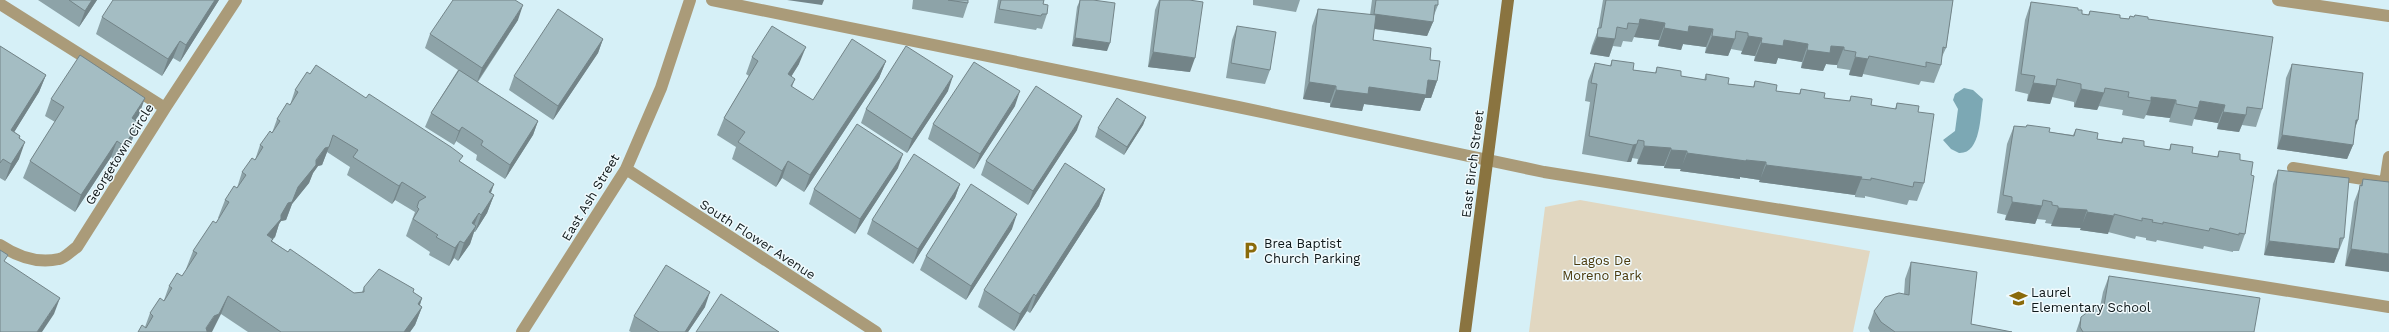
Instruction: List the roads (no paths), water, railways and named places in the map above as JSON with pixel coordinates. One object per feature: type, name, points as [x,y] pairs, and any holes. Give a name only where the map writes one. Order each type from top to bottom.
[{"type":"street","points":[[166,108],[236,0]]},
{"type":"street","name":"East Ash Street","points":[[522,332],[626,169],[661,88],[690,0]]},
{"type":"street","points":[[712,0],[1552,173],[2389,307]]},
{"type":"street","name":"East Birch Street","points":[[1464,332],[1508,0]]},
{"type":"street","points":[[2278,0],[2389,16]]},
{"type":"street","name":"Georgetown Circle","points":[[0,4],[166,108],[77,247],[60,259],[35,260],[16,256],[0,245]]},
{"type":"street","points":[[2293,168],[2387,183],[2389,157]]},
{"type":"street","name":"South Flower Avenue","points":[[626,169],[876,332]]},
{"type":"water","points":[[1964,88],[1973,90],[1983,99],[1980,124],[1975,141],[1972,147],[1966,152],[1959,153],[1951,149],[1943,140],[1955,131],[1958,109],[1953,100],[1955,94]]},
{"type":"place","name":"Brea Baptist Church Parking","points":[[1251,250]]},
{"type":"place","name":"Laurel Elementary School","points":[[2018,299]]},
{"type":"park label","name":"Lagos De Moreno Park","points":[[1602,268]]}]
